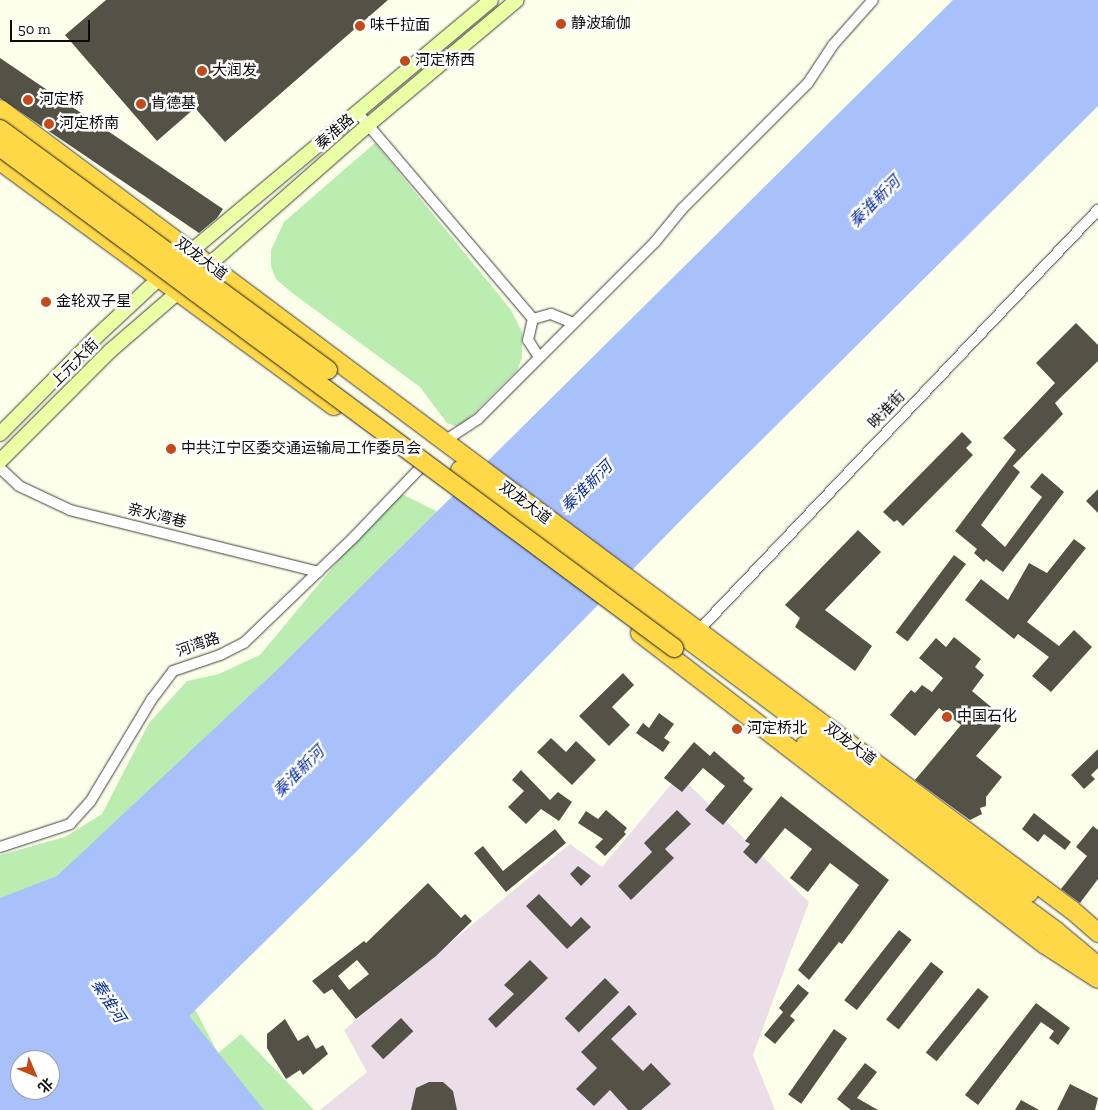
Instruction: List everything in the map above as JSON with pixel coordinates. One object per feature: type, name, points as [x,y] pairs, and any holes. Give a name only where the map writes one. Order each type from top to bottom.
[{"type":"highway","name":"双龙大道","points":[[0,109],[191,251],[447,446],[634,584],[685,639],[1072,910],[1098,932]]},
{"type":"highway","points":[[0,129],[328,370],[685,639],[1098,944]]},
{"type":"highway","points":[[0,147],[685,639],[1098,966]]},
{"type":"highway","points":[[0,160],[158,279],[424,471],[610,610],[1044,944],[1098,980]]},
{"type":"main road","name":"秦淮路","points":[[158,279],[491,0]]},
{"type":"main road","name":"秦淮路","points":[[178,293],[368,125],[517,0]]},
{"type":"main road","name":"上元大街","points":[[0,434],[158,279]]},
{"type":"main road","name":"上元大街","points":[[0,461],[110,350],[178,293]]},
{"type":"street","points":[[447,446],[478,419],[808,83],[832,45],[872,0]]},
{"type":"street","points":[[357,112],[534,319]]},
{"type":"street","name":"映淮街","points":[[685,639],[1098,210]]},
{"type":"street","points":[[534,319],[551,314],[573,323]]},
{"type":"street","points":[[534,319],[528,340],[539,357]]},
{"type":"street","name":"亲水湾巷","points":[[0,468],[19,486],[70,510],[318,572]]},
{"type":"street","name":"河湾路","points":[[0,847],[70,824],[90,802],[152,699],[173,671],[220,655],[244,643],[424,471]]},
{"type":"shaded area","points":[[679,775],[809,902],[753,1055],[775,1110],[320,1110],[367,1072],[344,1030],[570,844],[602,867]]},
{"type":"green space","points":[[375,143],[511,310],[522,332],[522,358],[517,370],[463,424],[455,426],[447,423],[420,387],[291,292],[276,279],[271,266],[271,250],[284,222]]},
{"type":"green space","points":[[396,491],[438,512],[114,837],[138,901],[218,1053],[241,1034],[314,1110],[0,1110],[0,855],[65,837],[102,814],[149,723],[187,681],[219,674],[260,655]]},
{"type":"water","points":[[953,0],[1098,0],[1098,106],[688,513],[358,850],[189,1016],[264,1110],[0,1110],[0,898],[57,876],[279,668]]},
{"type":"building","name":"大润发","points":[[106,0],[388,0],[225,142],[195,108],[157,141],[65,35]]},
{"type":"building","points":[[0,58],[223,209],[217,218],[199,233],[0,98]]},
{"type":"building","points":[[1076,323],[1098,345],[1098,361],[1055,403],[1063,414],[1013,466],[1020,472],[981,525],[1005,547],[1042,497],[1030,487],[1042,473],[1064,492],[1003,572],[986,559],[984,562],[974,553],[977,549],[955,531],[1016,450],[1003,438],[1055,383],[1036,363]]},
{"type":"building","points":[[962,432],[972,442],[966,448],[973,455],[903,526],[897,520],[894,522],[883,512]]},
{"type":"building","points":[[1098,489],[1098,513],[1086,501]]},
{"type":"building","points":[[858,530],[881,552],[825,610],[872,646],[855,671],[795,627],[800,618],[785,605]]},
{"type":"building","points":[[1074,539],[1086,548],[1027,622],[1059,646],[1074,630],[1092,647],[1051,692],[1032,676],[1049,657],[1018,634],[1014,639],[965,600],[981,579],[1008,600],[1029,563],[1047,573]]},
{"type":"building","points":[[954,555],[966,564],[908,641],[896,632]]},
{"type":"building","points":[[954,637],[981,659],[975,667],[984,675],[972,691],[1003,717],[998,723],[1001,726],[976,756],[1002,777],[986,797],[986,806],[980,808],[982,814],[970,820],[915,780],[961,725],[939,708],[915,736],[890,715],[911,690],[915,693],[922,685],[932,692],[943,678],[919,658],[936,638],[946,647]]},
{"type":"building","points":[[623,673],[634,685],[612,707],[630,725],[609,746],[579,716]]},
{"type":"building","points":[[659,713],[674,724],[664,738],[670,742],[663,752],[636,733],[643,723],[649,728]]},
{"type":"building","points":[[551,738],[566,752],[576,741],[596,760],[572,785],[537,752]]},
{"type":"building","points":[[694,742],[710,756],[714,751],[745,778],[743,781],[753,789],[723,825],[705,810],[725,786],[703,768],[682,792],[664,778]]},
{"type":"building","points":[[1098,749],[1098,768],[1091,775],[1095,779],[1084,789],[1071,775]]},
{"type":"building","points":[[521,770],[550,800],[558,792],[572,802],[559,821],[541,809],[526,824],[508,807],[524,791],[512,780]]},
{"type":"building","points":[[781,796],[889,880],[842,944],[839,942],[809,980],[798,970],[859,885],[830,863],[808,892],[790,878],[812,849],[785,828],[756,864],[743,852],[750,844],[745,841]]},
{"type":"building","points":[[606,810],[627,828],[624,832],[626,834],[605,856],[595,847],[603,839],[578,823],[586,811],[598,819]]},
{"type":"building","points":[[677,810],[691,824],[665,849],[674,858],[631,900],[618,886],[652,852],[644,843]]},
{"type":"building","points":[[1034,813],[1071,842],[1065,850],[1044,834],[1038,842],[1022,829]]},
{"type":"building","points":[[1093,826],[1098,830],[1098,879],[1080,903],[1061,889],[1087,856],[1076,847]]},
{"type":"building","points":[[555,829],[566,843],[506,892],[474,853],[483,846],[503,871]]},
{"type":"building","points":[[578,866],[591,876],[581,886],[570,874]]},
{"type":"building","points":[[428,883],[461,918],[465,914],[472,921],[436,956],[356,1019],[332,989],[324,994],[312,981],[364,941],[366,943]],"holes":[[[357,960],[369,974],[349,990],[338,976]]]},
{"type":"building","points":[[539,894],[571,927],[581,917],[591,927],[567,949],[526,906]]},
{"type":"building","points":[[899,930],[912,940],[857,1010],[844,1000]]},
{"type":"building","points":[[530,960],[548,978],[496,1028],[488,1019],[514,994],[504,985]]},
{"type":"building","points":[[931,962],[944,972],[899,1029],[886,1020]]},
{"type":"building","points":[[605,978],[619,992],[579,1032],[565,1018]]},
{"type":"building","points":[[798,984],[809,993],[790,1016],[795,1020],[775,1044],[764,1035],[783,1012],[779,1008]]},
{"type":"building","points":[[978,988],[989,997],[937,1061],[926,1053]]},
{"type":"building","points":[[1036,1003],[1070,1028],[1058,1045],[1049,1038],[1054,1031],[1041,1022],[978,1105],[965,1095]]},
{"type":"building","points":[[629,1005],[637,1014],[611,1039],[643,1071],[651,1063],[671,1084],[641,1110],[628,1110],[610,1090],[594,1106],[576,1089],[597,1068],[581,1052]]},
{"type":"building","points":[[401,1018],[413,1031],[383,1059],[371,1046]]},
{"type":"building","points":[[285,1019],[298,1041],[308,1035],[316,1049],[323,1045],[328,1054],[303,1075],[300,1070],[286,1079],[267,1048],[267,1034]]},
{"type":"building","points":[[834,1029],[847,1038],[801,1104],[788,1095]]},
{"type":"building","points":[[865,1063],[877,1072],[857,1098],[878,1110],[851,1110],[837,1099]]},
{"type":"building","points":[[429,1082],[443,1082],[453,1091],[457,1110],[411,1110],[416,1088]]},
{"type":"building","points":[[1070,1084],[1098,1098],[1095,1110],[1057,1110]]},
{"type":"building","points":[[1021,1100],[1039,1110],[1015,1110]]},
{"type":"place","name":"静波瑜伽","points":[[561,24]]},
{"type":"place","name":"味千拉面","points":[[360,26]]},
{"type":"place","name":"河定桥西","points":[[405,61]]},
{"type":"place","name":"大润发","points":[[202,71]]},
{"type":"place","name":"河定桥","points":[[28,100]]},
{"type":"place","name":"肯德基","points":[[141,104]]},
{"type":"place","name":"河定桥南","points":[[49,124]]},
{"type":"place","name":"金轮双子星","points":[[46,302]]},
{"type":"place","name":"中共江宁区委交通运输局工作委员会","points":[[171,449]]},
{"type":"place","name":"中国石化","points":[[947,717]]},
{"type":"place","name":"河定桥北","points":[[737,729]]},
{"type":"water label","name":"秦淮新河","points":[[875,202]]},
{"type":"water label","name":"秦淮新河","points":[[587,487]]},
{"type":"water label","name":"秦淮新河","points":[[299,772]]},
{"type":"water label","name":"秦淮河","points":[[108,1001]]}]
